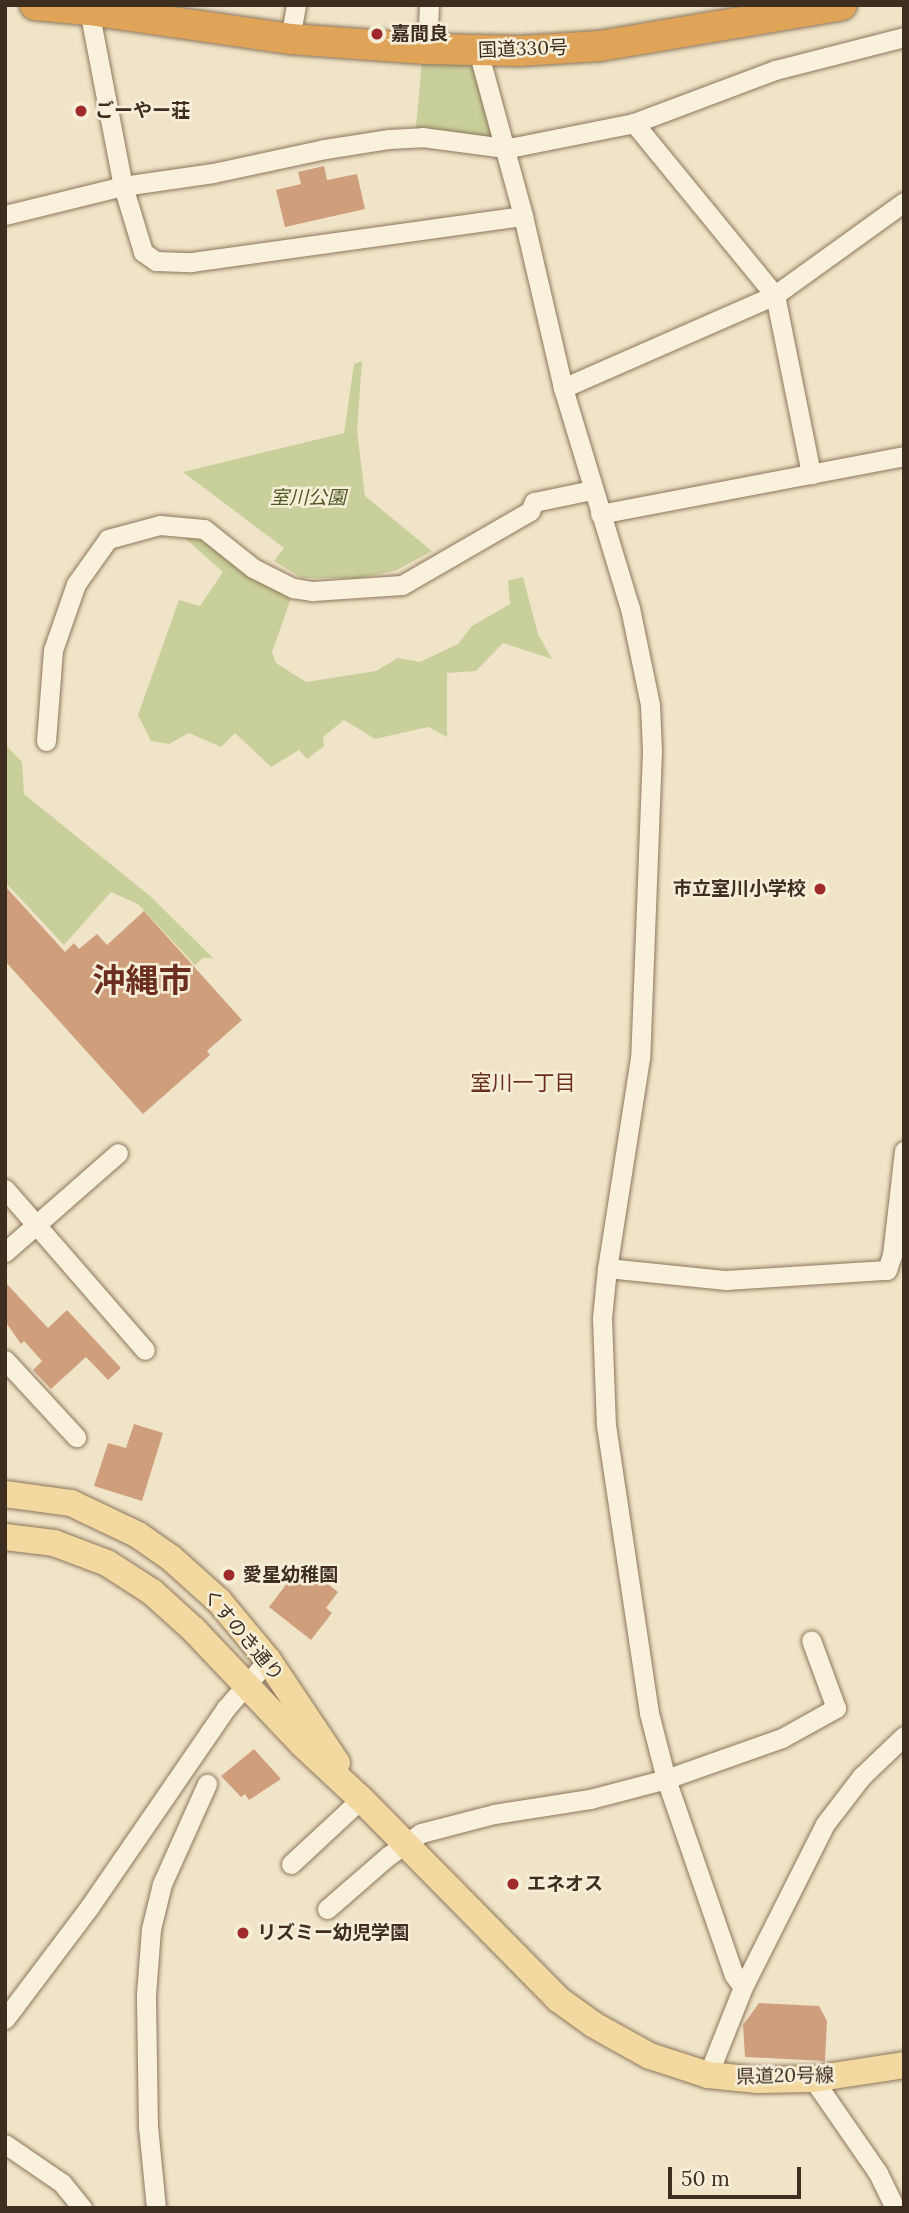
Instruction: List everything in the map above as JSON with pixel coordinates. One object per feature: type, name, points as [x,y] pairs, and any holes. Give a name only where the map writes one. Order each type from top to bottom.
[{"type":"highway","name":"国道330号","points":[[35,5],[89,10],[290,39],[478,51],[600,46],[842,5]]},
{"type":"main road","name":"くすのき通り","points":[[5,1494],[71,1503],[138,1535],[200,1582],[268,1660],[361,1800]]},
{"type":"main road","name":"くすのき通り","points":[[5,1537],[54,1543],[107,1563],[152,1592],[193,1629],[302,1744],[558,1999],[594,2025],[650,2056],[708,2075]]},
{"type":"main road","name":"県道20号線","points":[[708,2075],[758,2080],[813,2079],[904,2065]]},
{"type":"street","points":[[290,39],[296,5]]},
{"type":"street","points":[[428,49],[429,5]]},
{"type":"street","points":[[89,10],[123,186],[143,252],[156,261],[191,262],[523,216]]},
{"type":"street","points":[[5,215],[123,186],[213,173],[326,149],[390,139],[422,137],[505,148],[634,122],[775,70],[904,37]]},
{"type":"street","points":[[478,51],[523,216],[563,388],[641,656],[650,705],[652,751],[640,1058],[607,1268],[602,1359],[606,1426],[649,1713],[666,1779],[734,1975],[743,1987]]},
{"type":"street","points":[[634,122],[775,295],[811,474]]},
{"type":"street","points":[[563,388],[775,295],[904,202]]},
{"type":"street","points":[[600,514],[904,456]]},
{"type":"street","points":[[46,741],[53,650],[76,584],[108,539],[160,525],[204,529],[253,568],[293,588],[313,591],[402,585],[530,511],[534,502],[592,490]]},
{"type":"street","points":[[607,1268],[726,1280],[887,1270],[892,1255],[904,1151]]},
{"type":"street","points":[[5,1252],[118,1153]]},
{"type":"street","points":[[5,1189],[145,1350]]},
{"type":"street","points":[[5,1360],[76,1437]]},
{"type":"street","points":[[327,1909],[404,1844],[421,1833],[494,1814],[590,1800],[666,1779],[782,1738],[836,1708],[811,1640]]},
{"type":"street","points":[[5,2019],[90,1906],[246,1683],[268,1660]]},
{"type":"street","points":[[708,2075],[743,1987],[825,1824],[862,1776],[904,1736]]},
{"type":"street","points":[[156,2208],[148,2127],[146,1995],[151,1928],[162,1884],[207,1784]]},
{"type":"street","points":[[291,1864],[361,1800]]},
{"type":"street","points":[[813,2079],[878,2173],[895,2208]]},
{"type":"street","points":[[5,2144],[62,2183],[82,2208]]},
{"type":"green space","points":[[423,50],[478,52],[505,148],[415,138]]},
{"type":"green space","name":"室川公園","points":[[362,361],[357,431],[365,496],[432,551],[397,570],[376,575],[358,578],[302,578],[274,561],[284,548],[183,472],[344,433],[354,364]]},
{"type":"green space","points":[[178,532],[200,533],[293,593],[272,652],[276,663],[306,682],[376,671],[398,658],[420,662],[458,644],[472,626],[510,604],[508,581],[523,577],[538,634],[552,659],[503,643],[476,671],[447,673],[447,737],[428,727],[375,739],[344,720],[323,737],[324,746],[307,759],[299,750],[271,767],[235,733],[221,747],[189,733],[169,744],[151,741],[138,715],[179,600],[200,606],[223,572]]},
{"type":"green space","points":[[5,744],[22,762],[24,794],[150,896],[213,958],[203,958],[195,965],[138,904],[111,892],[64,945],[5,882]]},
{"type":"building","points":[[324,166],[327,180],[357,174],[365,209],[285,227],[276,190],[301,184],[298,172]]},
{"type":"building","points":[[5,886],[65,952],[74,943],[79,949],[97,934],[107,945],[144,911],[242,1020],[207,1051],[210,1055],[143,1114],[5,961]]},
{"type":"building","points":[[5,1282],[48,1328],[67,1310],[121,1368],[108,1380],[86,1357],[51,1389],[33,1370],[42,1361],[24,1341],[21,1344],[5,1321]]},
{"type":"building","points":[[134,1424],[163,1433],[142,1501],[94,1486],[108,1443],[126,1448]]},
{"type":"building","points":[[310,1570],[338,1592],[326,1608],[332,1613],[311,1640],[269,1607],[291,1578],[299,1584]]},
{"type":"building","points":[[254,1749],[281,1779],[249,1800],[245,1794],[241,1797],[221,1776]]},
{"type":"building","points":[[759,2003],[819,2006],[827,2021],[825,2061],[745,2057],[743,2025]]},
{"type":"place","name":"嘉間良","points":[[377,34]]},
{"type":"place","name":"ごーやー荘","points":[[81,111]]},
{"type":"place","name":"市立室川小学校","points":[[820,889]]},
{"type":"place","name":"愛星幼稚園","points":[[229,1575]]},
{"type":"place","name":"エネオス","points":[[513,1884]]},
{"type":"place","name":"リズミー幼児学園","points":[[243,1933]]},
{"type":"district","name":"沖縄市","points":[[142,981]]},
{"type":"district","name":"室川一丁目","points":[[523,1083]]}]
